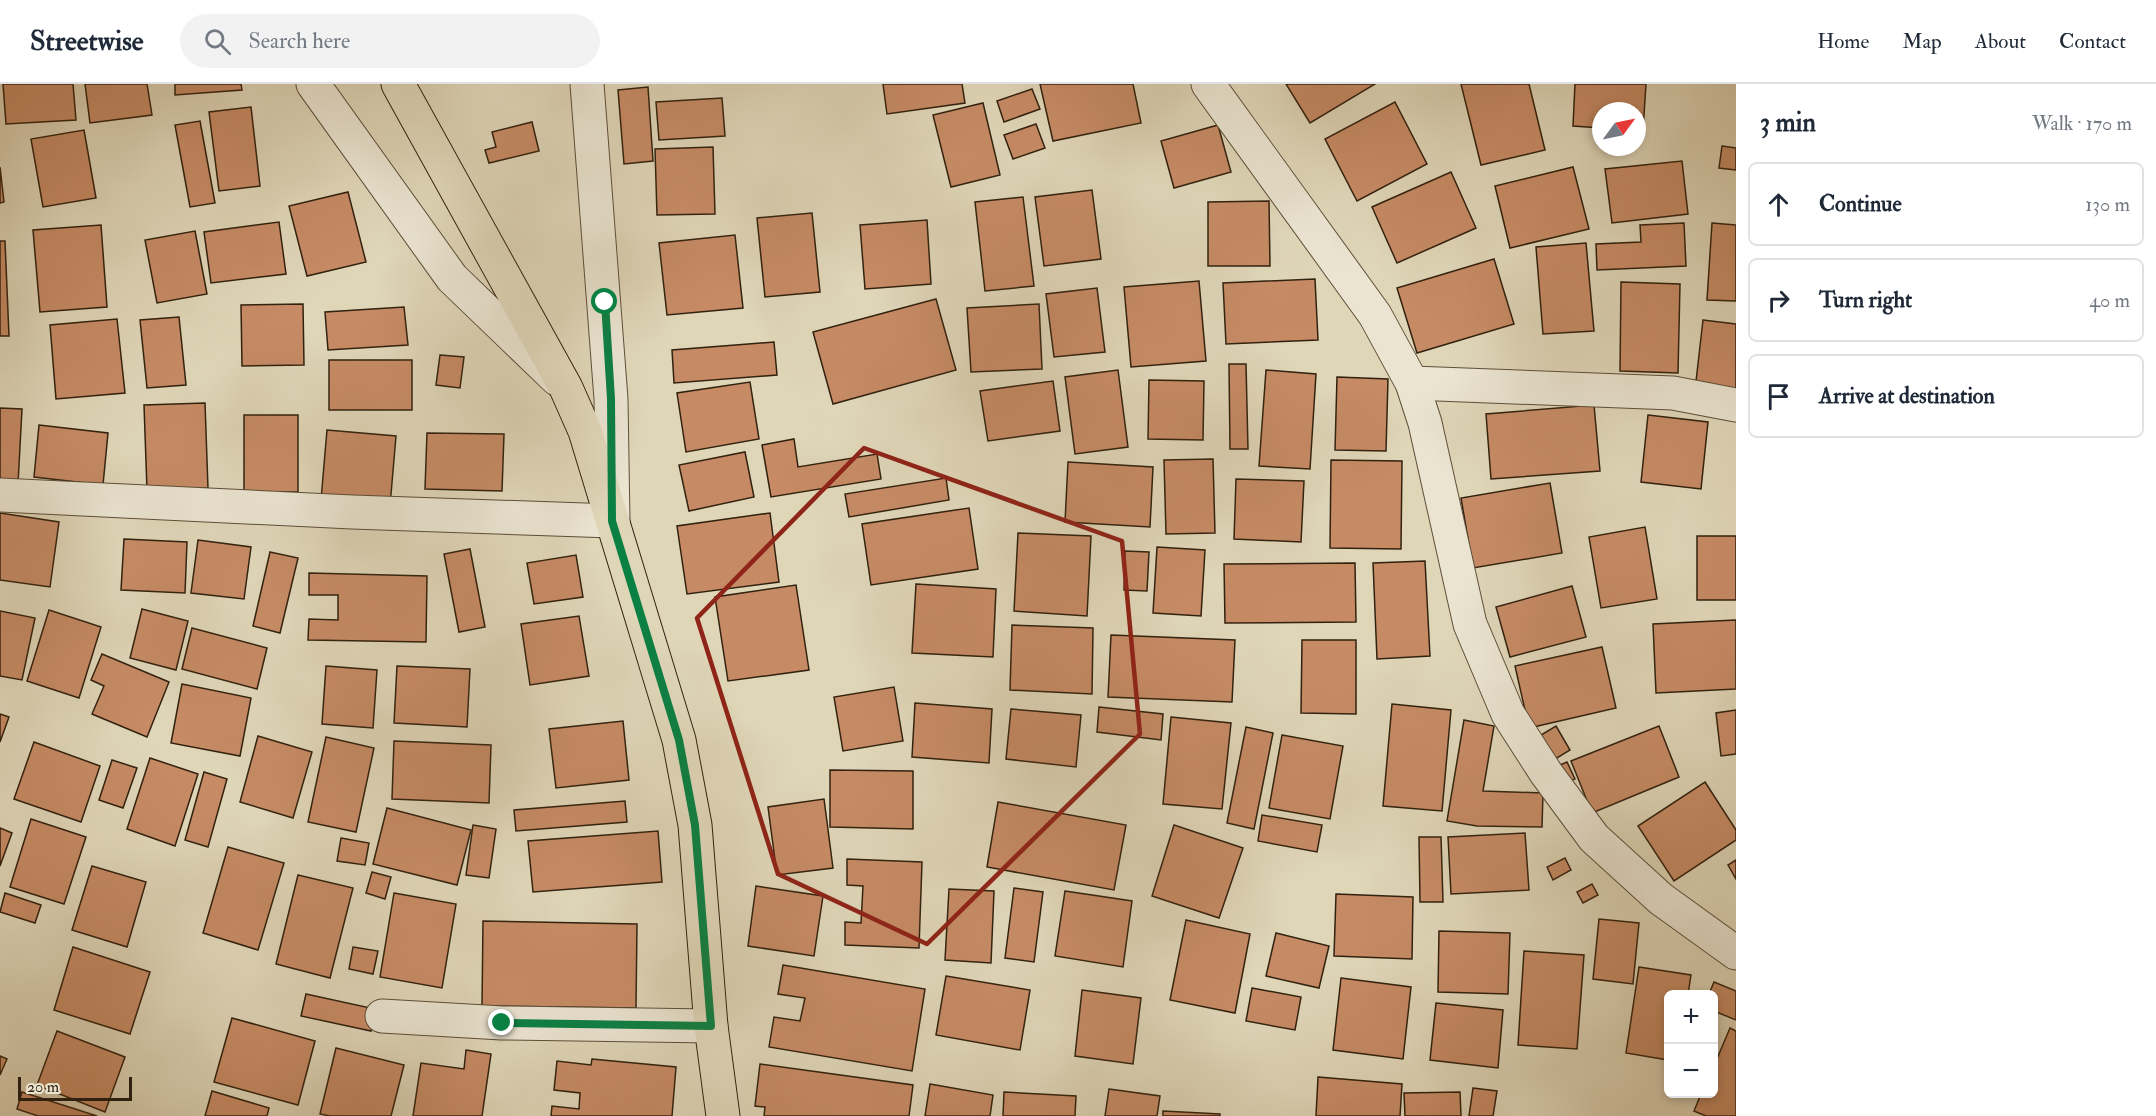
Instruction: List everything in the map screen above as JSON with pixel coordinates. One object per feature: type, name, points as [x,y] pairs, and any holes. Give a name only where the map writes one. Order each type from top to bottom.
[{"type":"main road","points":[[398,84],[567,388],[585,431],[679,740],[695,825],[711,1026],[723,1116]]},
{"type":"street","points":[[313,84],[452,278],[567,388]]},
{"type":"street","points":[[0,495],[352,512],[612,521],[610,377],[588,84]]},
{"type":"street","points":[[1208,84],[1375,315],[1412,383],[1425,423],[1470,624],[1508,714],[1546,773],[1594,838],[1661,899],[1736,953]]},
{"type":"street","points":[[1412,383],[1673,393],[1736,405]]},
{"type":"street","points":[[382,1016],[502,1023],[711,1026]]},
{"type":"highlighted area","points":[[864,448],[1122,541],[1140,734],[927,944],[778,874],[697,618]]},
{"type":"building","points":[[3,84],[73,84],[76,120],[6,124]]},
{"type":"building","points":[[85,84],[147,84],[152,115],[90,123]]},
{"type":"building","points":[[175,84],[241,84],[242,90],[175,95]]},
{"type":"building","points":[[883,84],[962,84],[965,103],[887,114]]},
{"type":"building","points":[[1040,84],[1133,84],[1141,123],[1053,141]]},
{"type":"building","points":[[1286,84],[1375,84],[1310,123]]},
{"type":"building","points":[[1461,84],[1529,84],[1545,150],[1481,165]]},
{"type":"building","points":[[1575,84],[1646,84],[1645,102],[1592,102],[1592,127],[1573,126]]},
{"type":"building","points":[[648,87],[653,161],[624,164],[618,90]]},
{"type":"building","points":[[1032,89],[1040,109],[1004,122],[997,101]]},
{"type":"building","points":[[722,98],[725,136],[659,140],[656,102]]},
{"type":"building","points":[[1395,102],[1427,164],[1357,201],[1325,139]]},
{"type":"building","points":[[983,103],[1000,175],[951,187],[933,115]]},
{"type":"building","points":[[251,107],[260,186],[219,191],[209,112]]},
{"type":"building","points":[[200,121],[215,203],[190,207],[175,125]]},
{"type":"building","points":[[532,122],[539,151],[489,163],[485,150],[496,147],[492,132]]},
{"type":"building","points":[[1036,124],[1045,148],[1013,159],[1004,135]]},
{"type":"building","points":[[1218,125],[1231,172],[1174,188],[1161,141]]},
{"type":"building","points":[[84,130],[96,198],[43,207],[31,139]]},
{"type":"building","points":[[1722,146],[1736,148],[1736,170],[1719,168]]},
{"type":"building","points":[[713,147],[715,214],[657,215],[655,149]]},
{"type":"building","points":[[1682,161],[1688,214],[1612,223],[1605,169]]},
{"type":"building","points":[[0,167],[4,202],[0,203]]},
{"type":"building","points":[[1573,167],[1589,229],[1510,248],[1495,186]]},
{"type":"building","points":[[1451,172],[1476,228],[1397,263],[1372,207]]},
{"type":"building","points":[[1092,190],[1101,259],[1044,266],[1035,197]]},
{"type":"building","points":[[348,192],[366,262],[307,276],[289,206]]},
{"type":"building","points":[[1023,197],[1034,286],[985,291],[975,202]]},
{"type":"building","points":[[1269,201],[1270,266],[1208,266],[1208,202]]},
{"type":"building","points":[[812,213],[820,292],[765,297],[757,218]]},
{"type":"building","points":[[927,220],[931,284],[865,289],[860,225]]},
{"type":"building","points":[[279,222],[286,274],[211,283],[204,232]]},
{"type":"building","points":[[1684,223],[1686,266],[1597,270],[1596,244],[1641,242],[1640,225]]},
{"type":"building","points":[[1712,223],[1736,225],[1736,301],[1707,300]]},
{"type":"building","points":[[101,225],[107,307],[40,312],[33,230]]},
{"type":"building","points":[[195,231],[207,294],[157,303],[145,240]]},
{"type":"building","points":[[735,235],[743,308],[667,315],[659,243]]},
{"type":"building","points":[[0,241],[5,241],[9,336],[0,336]]},
{"type":"building","points":[[1586,243],[1594,331],[1543,334],[1536,247]]},
{"type":"building","points":[[1494,259],[1514,324],[1417,353],[1397,288]]},
{"type":"building","points":[[1315,279],[1318,340],[1226,344],[1223,283]]},
{"type":"building","points":[[1199,281],[1206,361],[1131,367],[1124,287]]},
{"type":"building","points":[[1621,282],[1680,284],[1678,373],[1620,371]]},
{"type":"building","points":[[1097,288],[1105,352],[1054,357],[1046,294]]},
{"type":"building","points":[[936,299],[956,370],[833,404],[813,332]]},
{"type":"building","points":[[303,304],[304,365],[242,366],[241,305]]},
{"type":"building","points":[[1039,304],[1042,369],[971,372],[967,308]]},
{"type":"building","points":[[404,307],[408,345],[328,350],[325,312]]},
{"type":"building","points":[[179,317],[186,385],[147,388],[140,320]]},
{"type":"building","points":[[117,319],[125,393],[56,399],[50,325]]},
{"type":"building","points":[[1703,320],[1736,324],[1736,395],[1695,390]]},
{"type":"building","points":[[774,342],[777,375],[674,383],[672,350]]},
{"type":"building","points":[[440,355],[464,357],[460,388],[436,385]]},
{"type":"building","points":[[329,360],[412,360],[412,410],[329,410]]},
{"type":"building","points":[[1229,364],[1246,364],[1248,449],[1230,449]]},
{"type":"building","points":[[1118,370],[1128,447],[1075,454],[1065,377]]},
{"type":"building","points":[[1266,370],[1316,374],[1310,469],[1259,466]]},
{"type":"building","points":[[1337,377],[1388,379],[1386,451],[1335,450]]},
{"type":"building","points":[[1149,380],[1204,381],[1203,440],[1148,439]]},
{"type":"building","points":[[1053,381],[1060,431],[988,441],[980,391]]},
{"type":"building","points":[[750,382],[759,439],[686,452],[677,393]]},
{"type":"building","points":[[205,403],[208,488],[147,490],[144,405]]},
{"type":"building","points":[[1594,405],[1600,471],[1491,479],[1486,414]]},
{"type":"building","points":[[0,408],[22,409],[18,484],[0,483]]},
{"type":"building","points":[[244,415],[298,415],[298,492],[244,492]]},
{"type":"building","points":[[1648,415],[1708,422],[1701,489],[1641,482]]},
{"type":"building","points":[[39,425],[108,433],[103,485],[34,477]]},
{"type":"building","points":[[327,430],[396,436],[390,506],[321,500]]},
{"type":"building","points":[[427,433],[504,434],[502,491],[425,489]]},
{"type":"building","points":[[794,439],[798,467],[877,454],[881,479],[771,497],[762,445]]},
{"type":"building","points":[[745,452],[754,497],[689,511],[679,465]]},
{"type":"building","points":[[1213,459],[1215,533],[1166,534],[1164,460]]},
{"type":"building","points":[[1331,460],[1402,461],[1401,549],[1330,548]]},
{"type":"building","points":[[1068,462],[1153,467],[1150,527],[1065,522]]},
{"type":"building","points":[[946,478],[949,500],[849,517],[845,494]]},
{"type":"building","points":[[1236,479],[1304,481],[1301,542],[1234,539]]},
{"type":"building","points":[[1550,483],[1562,553],[1473,568],[1461,498]]},
{"type":"building","points":[[969,508],[978,569],[871,585],[862,524]]},
{"type":"building","points":[[0,513],[59,522],[50,587],[0,580]]},
{"type":"building","points":[[770,513],[779,582],[687,594],[677,526]]},
{"type":"building","points":[[1645,527],[1657,599],[1601,608],[1589,537]]},
{"type":"building","points":[[1018,533],[1091,536],[1087,616],[1014,611]]},
{"type":"building","points":[[1697,536],[1736,536],[1736,600],[1697,600]]},
{"type":"building","points":[[124,539],[187,542],[185,593],[121,590]]},
{"type":"building","points":[[198,540],[251,547],[244,599],[191,593]]},
{"type":"building","points":[[1157,547],[1205,550],[1201,616],[1153,613]]},
{"type":"building","points":[[470,549],[485,627],[459,632],[444,554]]},
{"type":"building","points":[[1125,551],[1149,552],[1147,591],[1124,590]]},
{"type":"building","points":[[270,552],[298,558],[280,633],[253,626]]},
{"type":"building","points":[[576,555],[583,597],[534,604],[527,563]]},
{"type":"building","points":[[1425,561],[1430,656],[1377,659],[1373,563]]},
{"type":"building","points":[[1355,563],[1356,622],[1225,623],[1224,564]]},
{"type":"building","points":[[309,573],[427,576],[426,642],[308,640],[309,619],[338,620],[338,595],[309,595]]},
{"type":"building","points":[[916,584],[996,589],[993,657],[912,653]]},
{"type":"building","points":[[796,585],[809,670],[728,681],[715,597]]},
{"type":"building","points":[[1572,586],[1586,637],[1510,657],[1496,607]]},
{"type":"building","points":[[142,609],[188,621],[176,670],[130,658]]},
{"type":"building","points":[[49,610],[101,627],[79,698],[27,681]]},
{"type":"building","points":[[0,611],[35,618],[22,680],[0,676]]},
{"type":"building","points":[[579,616],[589,676],[530,685],[521,624]]},
{"type":"building","points":[[1736,620],[1736,689],[1656,693],[1653,624]]},
{"type":"building","points":[[1012,625],[1093,628],[1092,694],[1010,690]]},
{"type":"building","points":[[192,628],[267,648],[257,689],[182,669]]},
{"type":"building","points":[[1111,635],[1235,640],[1232,702],[1108,697]]},
{"type":"building","points":[[1302,640],[1356,640],[1356,714],[1301,713]]},
{"type":"building","points":[[1602,647],[1616,708],[1529,728],[1515,666]]},
{"type":"building","points":[[102,654],[169,682],[147,737],[92,714],[104,686],[91,680]]},
{"type":"building","points":[[326,666],[377,670],[373,728],[322,724]]},
{"type":"building","points":[[397,666],[470,669],[467,727],[394,723]]},
{"type":"building","points":[[182,684],[251,698],[240,756],[171,743]]},
{"type":"building","points":[[894,687],[903,741],[843,751],[834,697]]},
{"type":"building","points":[[915,703],[992,709],[989,763],[912,757]]},
{"type":"building","points":[[1392,704],[1451,710],[1442,811],[1383,806]]},
{"type":"building","points":[[1099,707],[1163,714],[1161,740],[1097,732]]},
{"type":"building","points":[[1011,709],[1081,715],[1076,767],[1006,759]]},
{"type":"building","points":[[1736,710],[1736,754],[1721,756],[1716,713]]},
{"type":"building","points":[[0,714],[9,717],[0,742]]},
{"type":"building","points":[[1171,717],[1231,723],[1222,809],[1163,804]]},
{"type":"building","points":[[1464,720],[1494,726],[1483,791],[1543,793],[1542,827],[1477,826],[1447,821]]},
{"type":"building","points":[[623,721],[629,780],[556,788],[549,729]]},
{"type":"building","points":[[1556,726],[1570,750],[1552,761],[1536,738]]},
{"type":"building","points":[[1659,726],[1679,777],[1592,813],[1571,761]]},
{"type":"building","points":[[1246,727],[1273,733],[1254,829],[1227,823]]},
{"type":"building","points":[[1282,735],[1343,746],[1330,819],[1269,808]]},
{"type":"building","points":[[258,736],[312,752],[293,818],[240,802]]},
{"type":"building","points":[[326,737],[374,748],[356,832],[308,822]]},
{"type":"building","points":[[394,741],[491,745],[489,803],[392,799]]},
{"type":"building","points":[[34,742],[100,766],[81,822],[14,799]]},
{"type":"building","points":[[150,758],[198,774],[175,846],[127,829]]},
{"type":"building","points":[[112,760],[137,768],[123,808],[99,800]]},
{"type":"building","points":[[1567,762],[1575,779],[1564,784],[1555,767]]},
{"type":"building","points":[[830,770],[913,771],[913,829],[830,827]]},
{"type":"building","points":[[204,772],[227,779],[208,847],[185,840]]},
{"type":"building","points":[[1705,782],[1736,830],[1736,840],[1674,881],[1638,826]]},
{"type":"building","points":[[824,799],[833,868],[777,875],[768,807]]},
{"type":"building","points":[[625,801],[627,822],[516,831],[514,810]]},
{"type":"building","points":[[998,802],[1126,825],[1114,890],[987,867]]},
{"type":"building","points":[[387,808],[471,830],[457,885],[373,864]]},
{"type":"building","points":[[1262,815],[1322,825],[1317,852],[1258,841]]},
{"type":"building","points":[[31,819],[86,837],[64,904],[10,887]]},
{"type":"building","points":[[473,825],[496,829],[489,878],[466,875]]},
{"type":"building","points":[[1174,825],[1243,848],[1219,918],[1152,896]]},
{"type":"building","points":[[0,828],[12,833],[0,866]]},
{"type":"building","points":[[658,831],[662,882],[533,892],[528,841]]},
{"type":"building","points":[[1525,833],[1529,890],[1451,894],[1448,837]]},
{"type":"building","points":[[1419,837],[1441,837],[1443,902],[1420,902]]},
{"type":"building","points":[[341,838],[369,843],[365,865],[337,861]]},
{"type":"building","points":[[228,847],[284,863],[258,950],[203,933]]},
{"type":"building","points":[[1565,858],[1571,870],[1553,880],[1547,867]]},
{"type":"building","points":[[847,859],[922,862],[919,948],[845,945],[845,922],[861,923],[863,886],[847,885]]},
{"type":"building","points":[[1736,860],[1736,879],[1728,865]]},
{"type":"building","points":[[92,866],[146,882],[127,947],[72,930]]},
{"type":"building","points":[[372,872],[391,877],[385,899],[366,893]]},
{"type":"building","points":[[298,875],[353,888],[330,978],[276,964]]},
{"type":"building","points":[[1592,884],[1598,895],[1583,903],[1577,892]]},
{"type":"building","points":[[756,886],[823,896],[814,956],[748,946]]},
{"type":"building","points":[[1014,888],[1043,892],[1034,962],[1005,958]]},
{"type":"building","points":[[949,889],[994,891],[991,963],[945,960]]},
{"type":"building","points":[[1065,891],[1132,901],[1123,967],[1055,956]]},
{"type":"building","points":[[5,893],[41,905],[35,923],[0,912]]},
{"type":"building","points":[[394,893],[456,904],[442,988],[380,977]]},
{"type":"building","points":[[1336,894],[1413,897],[1412,959],[1334,956]]},
{"type":"building","points":[[1599,919],[1639,923],[1633,984],[1593,979]]},
{"type":"building","points":[[1186,920],[1250,934],[1235,1013],[1170,1000]]},
{"type":"building","points":[[483,921],[637,924],[636,1008],[482,1006]]},
{"type":"building","points":[[1439,931],[1510,933],[1508,994],[1438,992]]},
{"type":"building","points":[[1276,933],[1329,946],[1319,988],[1266,976]]},
{"type":"building","points":[[73,947],[150,972],[130,1034],[54,1010]]},
{"type":"building","points":[[353,947],[378,951],[373,974],[349,969]]},
{"type":"building","points":[[1524,951],[1584,955],[1577,1049],[1518,1045]]},
{"type":"building","points":[[783,965],[925,989],[912,1071],[769,1047],[774,1017],[800,1021],[805,998],[778,994]]},
{"type":"building","points":[[1639,967],[1691,975],[1689,990],[1664,990],[1664,1059],[1626,1053]]},
{"type":"building","points":[[946,976],[1030,990],[1020,1050],[936,1035]]},
{"type":"building","points":[[1341,978],[1411,987],[1403,1059],[1333,1050]]},
{"type":"building","points":[[1714,982],[1736,991],[1736,1020],[1718,1013],[1718,990],[1711,990]]},
{"type":"building","points":[[1252,988],[1301,997],[1295,1030],[1246,1021]]},
{"type":"building","points":[[1082,990],[1141,998],[1133,1064],[1075,1056]]},
{"type":"building","points":[[306,994],[375,1009],[371,1031],[301,1016]]},
{"type":"building","points":[[1436,1003],[1503,1010],[1498,1068],[1430,1060]]},
{"type":"building","points":[[232,1018],[315,1041],[298,1105],[214,1082]]},
{"type":"building","points":[[1730,1028],[1736,1031],[1736,1116],[1706,1116],[1694,1111],[1699,1098],[1718,1098],[1718,1056]]},
{"type":"building","points":[[57,1031],[125,1057],[105,1112],[37,1085]]},
{"type":"building","points":[[336,1048],[404,1065],[391,1116],[320,1114]]},
{"type":"building","points":[[466,1050],[491,1054],[482,1116],[413,1116],[421,1063],[464,1069]]},
{"type":"building","points":[[0,1056],[7,1059],[0,1075]]},
{"type":"building","points":[[592,1059],[676,1067],[672,1116],[551,1116],[552,1106],[579,1109],[580,1093],[554,1090],[557,1061],[591,1065]]},
{"type":"building","points":[[760,1064],[913,1085],[909,1116],[764,1116],[765,1107],[755,1106]]},
{"type":"building","points":[[1318,1077],[1402,1084],[1400,1116],[1316,1116]]},
{"type":"building","points":[[930,1084],[993,1095],[990,1116],[925,1116]]},
{"type":"building","points":[[1473,1088],[1497,1091],[1493,1116],[1469,1116]]},
{"type":"building","points":[[1109,1089],[1160,1096],[1157,1116],[1105,1116]]},
{"type":"building","points":[[212,1091],[269,1108],[267,1116],[205,1116]]},
{"type":"building","points":[[22,1092],[97,1116],[38,1116],[17,1109]]},
{"type":"building","points":[[1004,1092],[1076,1096],[1075,1116],[1003,1116]]},
{"type":"building","points":[[1460,1092],[1461,1116],[1405,1116],[1404,1093]]},
{"type":"building","points":[[1163,1111],[1220,1114],[1220,1116],[1163,1116]]},
{"type":"route","points":[[502,1023],[711,1026],[695,825],[679,740],[612,521],[611,399],[605,302]]}]
